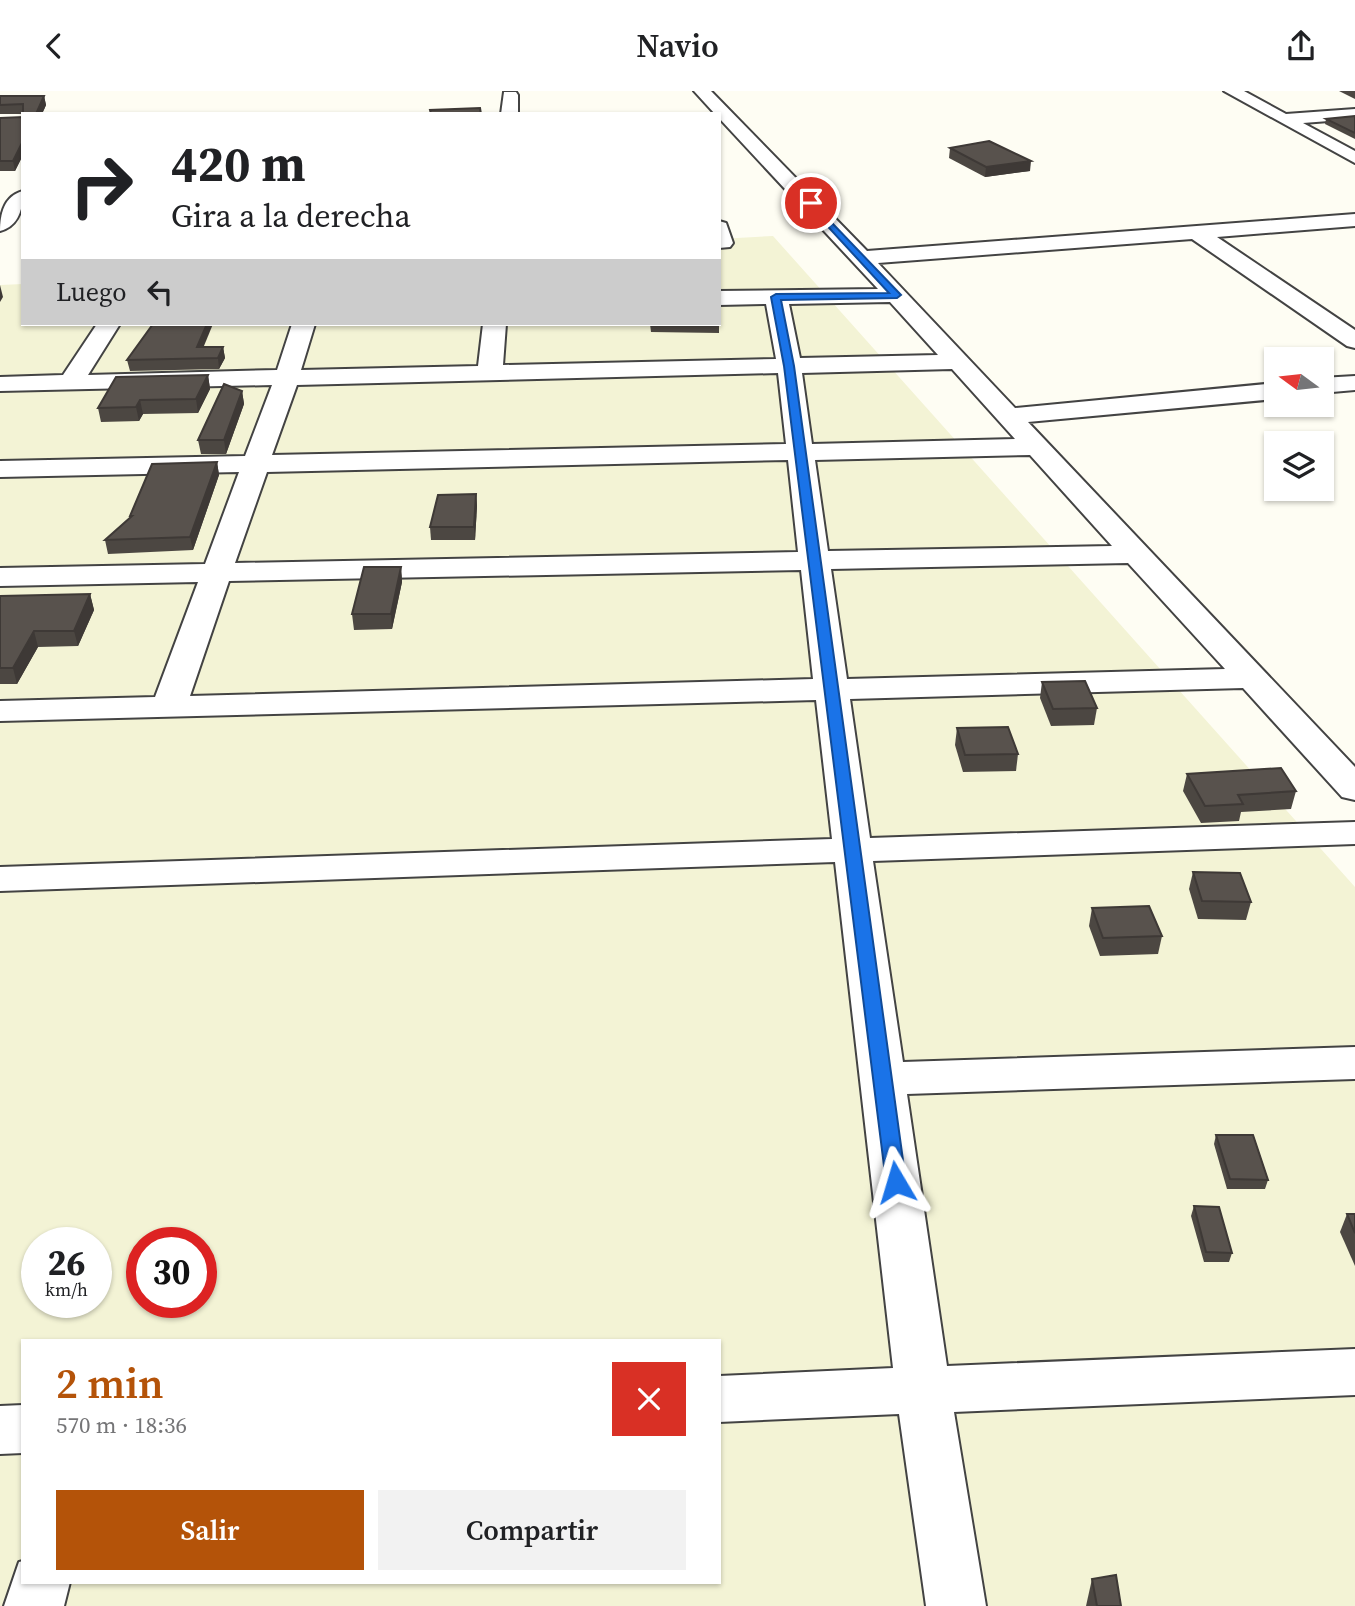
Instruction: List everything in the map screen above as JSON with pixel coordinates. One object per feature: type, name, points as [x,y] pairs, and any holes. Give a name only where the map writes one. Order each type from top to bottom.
[{"type":"street","points":[[702,91],[863,258],[1355,789]]},
{"type":"street","points":[[1232,91],[1355,158]]},
{"type":"street","points":[[509,112],[510,95]]},
{"type":"street","points":[[1283,119],[1355,114]]},
{"type":"street","points":[[733,152],[759,148]]},
{"type":"street","points":[[0,197],[21,196]]},
{"type":"street","points":[[0,225],[21,199]]},
{"type":"street","points":[[863,258],[1355,220]]},
{"type":"street","points":[[1196,232],[1355,341]]},
{"type":"street","points":[[721,298],[897,295]]},
{"type":"street","points":[[776,297],[789,366],[923,1390],[956,1606]]},
{"type":"street","points":[[71,382],[107,326]]},
{"type":"street","points":[[169,706],[287,377],[302,326]]},
{"type":"street","points":[[490,373],[494,326]]},
{"type":"street","points":[[0,384],[959,362]]},
{"type":"street","points":[[1334,385],[1355,383]]},
{"type":"street","points":[[1009,416],[1264,392]]},
{"type":"street","points":[[0,469],[1038,447]]},
{"type":"street","points":[[0,577],[1137,554]]},
{"type":"street","points":[[0,711],[1252,678]]},
{"type":"street","points":[[0,879],[1355,834]]},
{"type":"street","points":[[883,1079],[1355,1063]]},
{"type":"street","points":[[721,1399],[1355,1372]]},
{"type":"street","points":[[0,1430],[21,1429]]},
{"type":"street","points":[[34,1606],[40,1584]]},
{"type":"green space","points":[[773,236],[1355,887],[1355,1606],[0,1606],[0,285],[21,284],[21,326],[721,326],[721,239]]},
{"type":"building","points":[[0,96],[44,96],[37,112],[23,112],[23,104],[0,105]]},
{"type":"building","points":[[480,108],[481,112],[430,112]]},
{"type":"building","points":[[1355,116],[1355,133],[1326,119]]},
{"type":"building","points":[[21,117],[21,145],[13,161],[0,161],[0,118]]},
{"type":"building","points":[[989,141],[1031,161],[986,167],[950,148]]},
{"type":"building","points":[[152,326],[206,326],[197,347],[223,347],[218,358],[127,360]]},
{"type":"building","points":[[208,375],[196,399],[140,400],[136,407],[98,408],[116,377]]},
{"type":"building","points":[[224,384],[242,391],[224,440],[198,440]]},
{"type":"building","points":[[217,462],[190,537],[105,540],[132,516],[152,464]]},
{"type":"building","points":[[476,494],[474,527],[430,527],[438,495]]},
{"type":"building","points":[[364,567],[401,567],[391,614],[352,614]]},
{"type":"building","points":[[90,594],[74,631],[34,631],[13,668],[0,668],[0,596]]},
{"type":"building","points":[[1085,681],[1097,708],[1053,709],[1042,682]]},
{"type":"building","points":[[1008,727],[1018,754],[965,755],[957,728]]},
{"type":"building","points":[[1281,768],[1296,791],[1238,795],[1243,804],[1205,806],[1187,774]]},
{"type":"building","points":[[1193,872],[1240,873],[1251,902],[1202,901]]},
{"type":"building","points":[[1149,906],[1162,936],[1103,938],[1092,908]]},
{"type":"building","points":[[1216,1135],[1253,1135],[1268,1180],[1230,1179]]},
{"type":"building","points":[[1194,1206],[1219,1207],[1232,1253],[1206,1252]]},
{"type":"building","points":[[1347,1214],[1355,1214],[1355,1233]]},
{"type":"building","points":[[1116,1575],[1121,1606],[1097,1606],[1092,1579]]},
{"type":"route","points":[[811,203],[897,295],[776,297],[789,366],[896,1182]]}]
